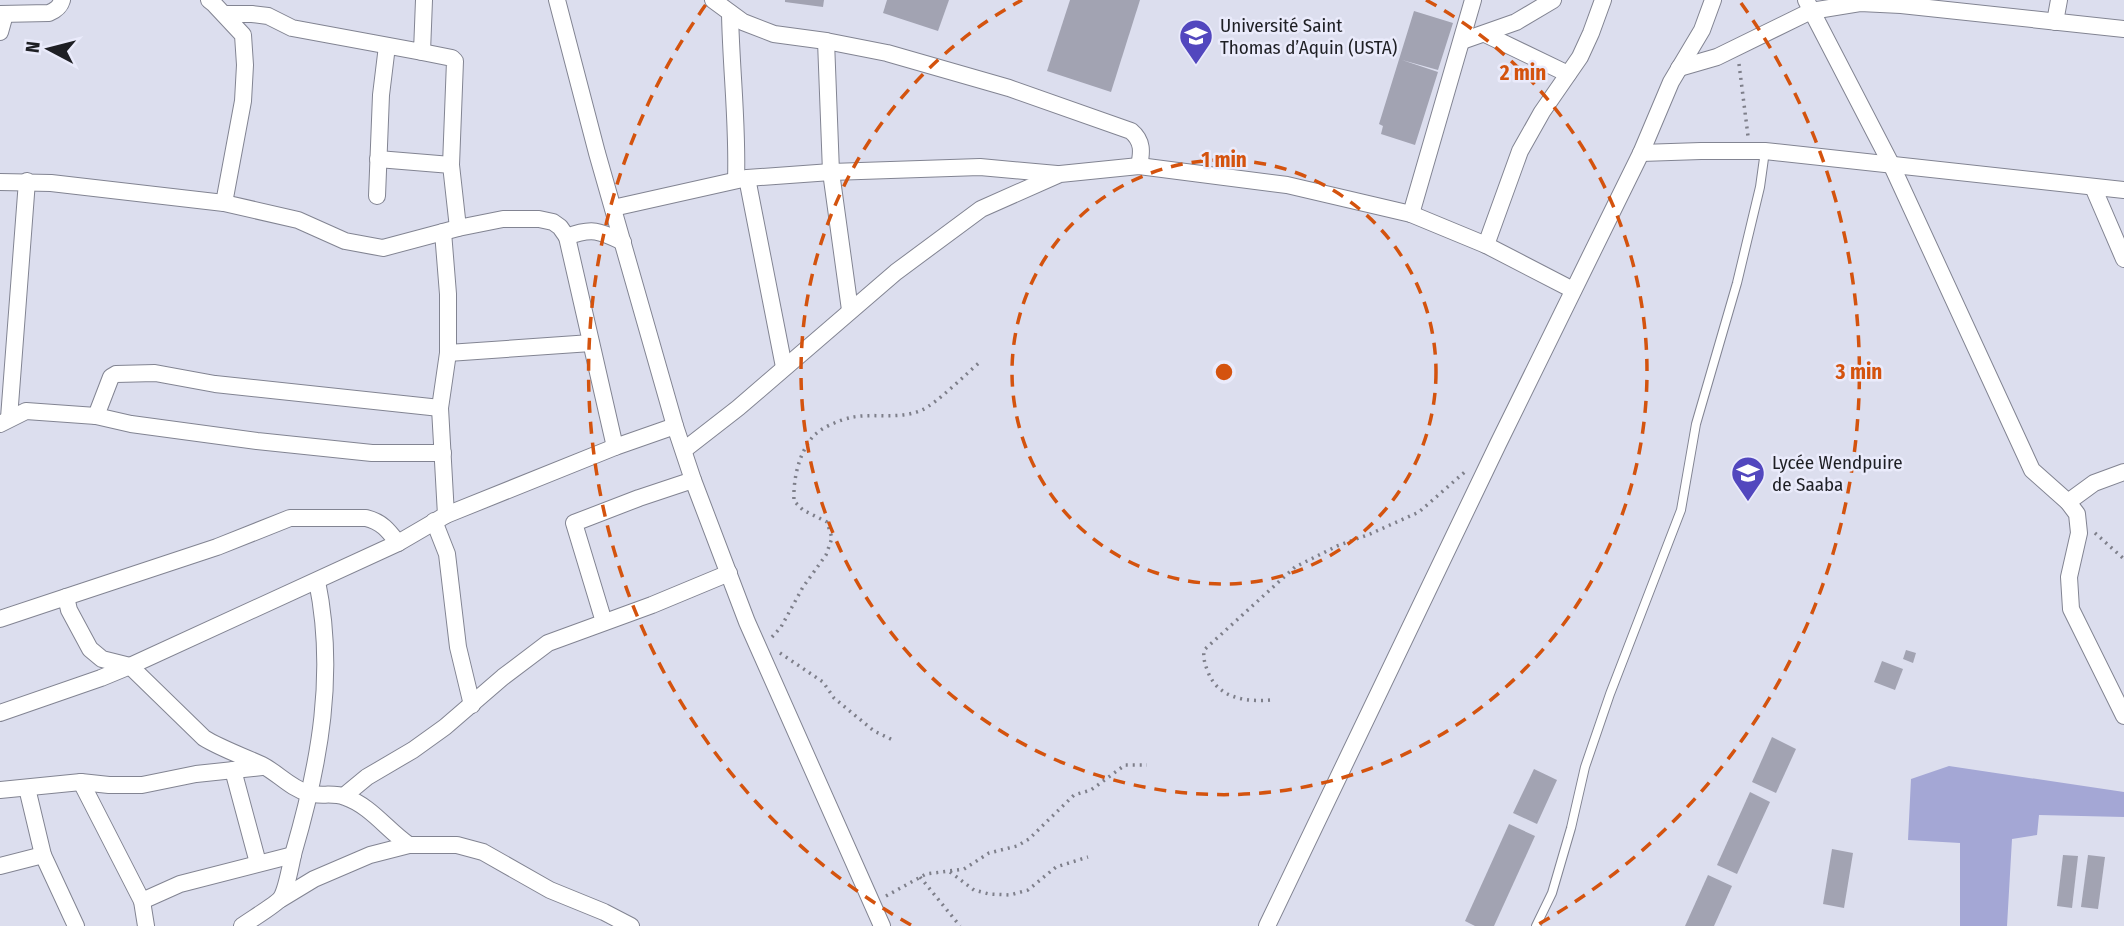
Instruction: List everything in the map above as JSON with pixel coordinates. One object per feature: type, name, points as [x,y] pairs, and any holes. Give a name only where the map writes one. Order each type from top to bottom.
[{"type":"street","points":[[0,32],[3,15],[49,13],[56,10],[62,0]]},
{"type":"street","points":[[209,0],[243,35],[243,101],[224,203]]},
{"type":"street","points":[[422,52],[424,0]]},
{"type":"street","points":[[557,0],[613,208],[693,480],[747,622],[882,926]]},
{"type":"street","points":[[713,0],[743,22],[774,34],[887,53],[1009,88],[1130,131],[1136,135],[1142,149],[1139,166]]},
{"type":"street","points":[[1411,214],[1473,0]]},
{"type":"street","points":[[1462,41],[1516,22],[1553,0]]},
{"type":"street","points":[[1486,245],[1520,151],[1585,47],[1603,0]]},
{"type":"street","points":[[1266,926],[1641,153],[1671,82],[1702,30],[1713,0]]},
{"type":"street","points":[[2055,22],[2059,0]]},
{"type":"street","points":[[1679,68],[1717,57],[1736,48],[1809,6],[1901,2],[2124,29]]},
{"type":"street","points":[[1809,6],[1891,164],[2032,470],[2072,508],[2079,533],[2069,577],[2071,609],[2124,716]]},
{"type":"street","points":[[224,14],[253,13],[268,16],[292,28],[452,58],[455,61],[448,354],[440,408],[443,453],[440,518],[458,647],[472,705]]},
{"type":"street","points":[[730,13],[732,79],[741,179],[784,368]]},
{"type":"street","points":[[1485,34],[1567,74]]},
{"type":"street","points":[[826,41],[831,172],[850,310]]},
{"type":"street","points":[[377,196],[381,95],[387,46]]},
{"type":"street","points":[[1641,153],[1757,151],[2124,190]]},
{"type":"street","points":[[378,159],[451,165]]},
{"type":"street","points":[[613,208],[741,179],[831,172],[980,167],[1060,174],[1139,166],[1287,185],[1411,214],[1486,245],[1573,289]]},
{"type":"street","points":[[684,450],[738,408],[896,272],[981,209],[1060,174]]},
{"type":"street","points":[[5,421],[27,181]]},
{"type":"street","points":[[0,182],[27,181],[224,203],[298,220],[345,241],[383,248],[503,219],[553,222],[567,237],[615,447]]},
{"type":"street","points":[[2093,187],[2124,259]]},
{"type":"street","points":[[567,237],[583,230],[593,230],[623,242]]},
{"type":"street","points":[[448,354],[590,343]]},
{"type":"street","points":[[96,416],[111,377],[116,374],[155,373],[215,384],[440,408]]},
{"type":"street","points":[[5,421],[26,411],[96,416],[131,424],[257,441],[372,453],[443,453]]},
{"type":"street","points":[[0,713],[130,666],[398,543],[440,518],[615,447],[675,426]]},
{"type":"street","points":[[2072,508],[2094,482],[2124,472]]},
{"type":"street","points":[[604,622],[574,523],[693,480]]},
{"type":"street","points":[[0,619],[217,547],[290,518],[366,518],[385,527],[398,543]]},
{"type":"street","points":[[344,796],[367,777],[413,750],[548,643],[729,573]]},
{"type":"street","points":[[281,899],[321,737],[327,676],[322,608],[317,581]]},
{"type":"street","points":[[66,597],[69,610],[90,649],[102,659],[130,666],[204,738],[264,766],[309,794],[344,796],[380,818],[396,837],[409,845]]},
{"type":"street","points":[[0,790],[81,782],[142,785],[196,774],[264,766]]},
{"type":"street","points":[[233,770],[258,863]]},
{"type":"street","points":[[81,782],[142,901],[146,926]]},
{"type":"street","points":[[27,788],[43,855],[76,926]]},
{"type":"street","points":[[242,926],[314,879],[370,855],[409,845],[457,845],[483,852],[550,890],[631,926]]},
{"type":"street","points":[[0,866],[43,855]]},
{"type":"street","points":[[142,901],[180,884],[293,855]]},
{"type":"lane","points":[[1536,926],[1552,893],[1572,828],[1585,767],[1610,694],[1681,510],[1696,424],[1737,283],[1760,187],[1757,151]]},
{"type":"path","points":[[1736,48],[1757,151]]},
{"type":"path","points":[[760,651],[781,627],[803,587],[826,555],[832,538],[827,522],[803,510],[794,500],[793,486],[811,438],[830,424],[854,417],[904,416],[925,409],[980,362]]},
{"type":"path","points":[[1270,699],[1254,701],[1228,696],[1220,691],[1210,679],[1203,659],[1204,650],[1294,567],[1419,512],[1468,469]]},
{"type":"path","points":[[2072,508],[2124,559]]},
{"type":"path","points":[[760,651],[777,652],[789,659],[823,682],[834,698],[874,732],[895,741]]},
{"type":"path","points":[[872,903],[926,874],[964,869],[989,853],[1023,843],[1074,795],[1091,790],[1125,765],[1147,765]]},
{"type":"path","points":[[950,872],[974,890],[1010,895],[1028,890],[1056,867],[1088,858]]},
{"type":"path","points":[[920,877],[960,926]]},
{"type":"shaded area","points":[[1949,766],[2124,792],[2124,817],[2039,815],[2037,835],[2012,839],[2007,926],[1960,926],[1960,843],[1908,840],[1911,779]]},
{"type":"building","points":[[785,0],[824,0],[823,7]]},
{"type":"building","points":[[887,0],[949,0],[938,31],[883,13]]},
{"type":"building","points":[[1070,0],[1140,0],[1111,92],[1047,71]]},
{"type":"building","points":[[1414,11],[1453,23],[1438,70],[1402,60],[1438,72],[1415,145],[1381,134],[1383,126],[1379,124]]},
{"type":"building","points":[[1906,650],[1916,653],[1913,663],[1903,659]]},
{"type":"building","points":[[1882,661],[1903,669],[1895,690],[1874,682]]},
{"type":"building","points":[[1772,737],[1796,749],[1776,793],[1752,782]]},
{"type":"building","points":[[1534,769],[1557,780],[1537,824],[1513,813]]},
{"type":"building","points":[[1750,792],[1770,802],[1737,874],[1717,865]]},
{"type":"building","points":[[1509,824],[1535,836],[1494,926],[1475,926],[1465,921]]},
{"type":"building","points":[[1832,849],[1853,853],[1844,908],[1823,904]]},
{"type":"building","points":[[2063,855],[2078,856],[2072,908],[2057,906]]},
{"type":"building","points":[[2088,855],[2105,857],[2098,909],[2081,907]]},
{"type":"building","points":[[1708,875],[1732,886],[1714,926],[1685,926]]},
{"type":"place","name":"Université Saint Thomas d’Aquin (USTA)","points":[[1196,66]]},
{"type":"place","name":"Lycée Wendpuire de Saaba","points":[[1748,503]]}]
